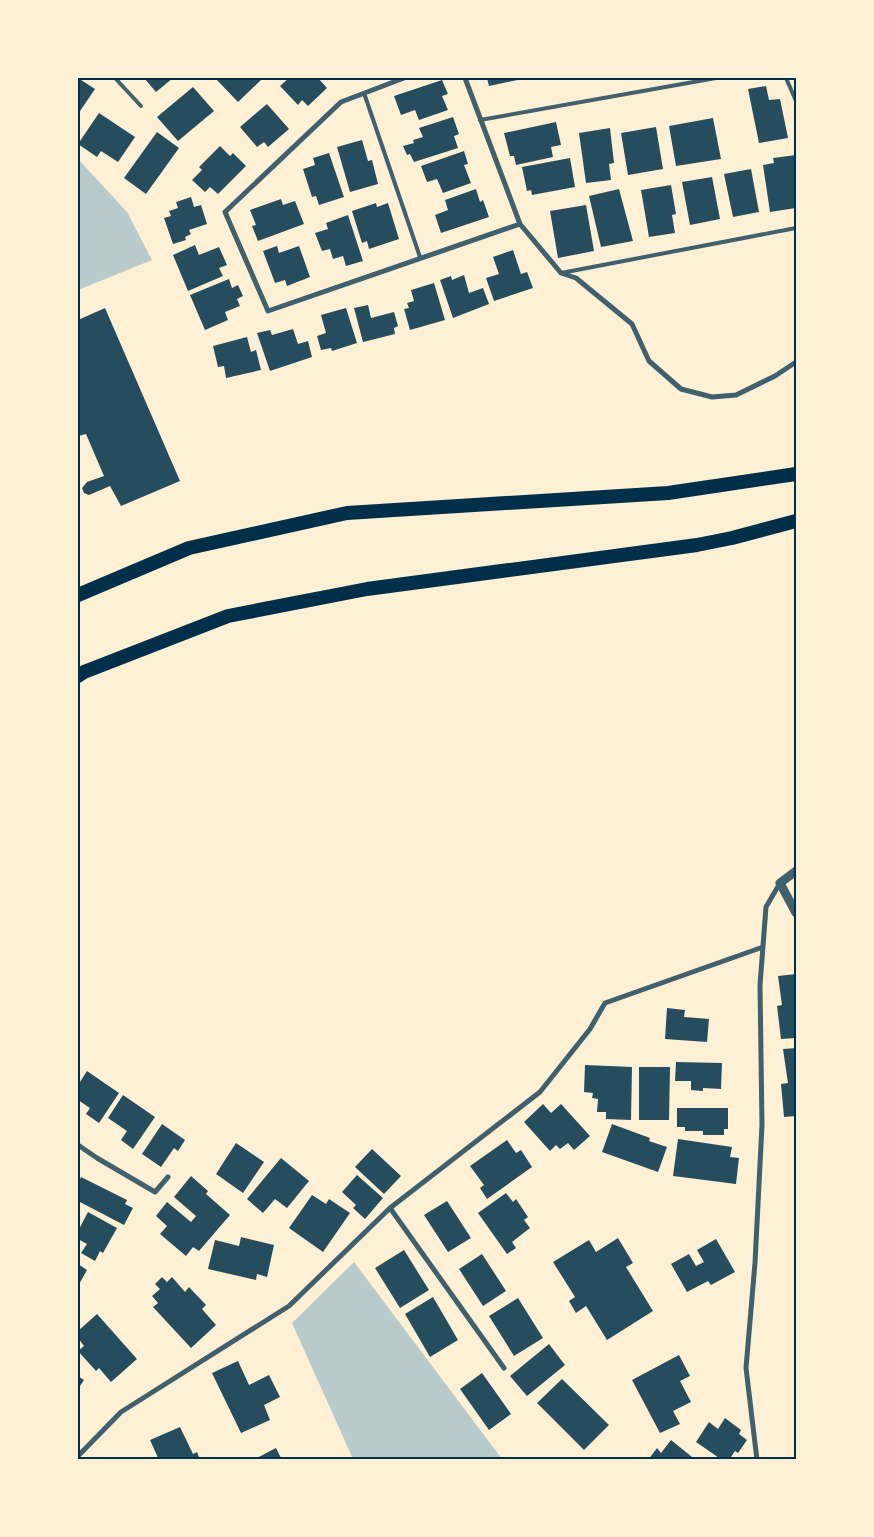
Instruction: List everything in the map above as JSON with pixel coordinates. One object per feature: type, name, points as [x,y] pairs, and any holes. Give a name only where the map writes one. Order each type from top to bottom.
[{"type":"highway","points":[[78,595],[190,548],[347,513],[668,493],[796,474]]},
{"type":"highway","points":[[78,676],[228,616],[367,589],[697,545],[796,521]]},
{"type":"street","points":[[404,78],[341,102],[225,212],[268,311],[520,224]]},
{"type":"street","points":[[465,78],[520,224],[562,272],[576,278],[632,324],[649,361],[681,389],[712,397],[736,395],[775,376],[796,362]]},
{"type":"street","points":[[758,1460],[746,1368],[755,1262],[762,1125],[760,985],[762,947],[766,907],[780,882],[796,871]]},
{"type":"street","points":[[780,882],[796,913]]},
{"type":"street","points":[[78,1456],[121,1412],[289,1306],[390,1208],[540,1092],[590,1029],[605,1003],[762,947]]},
{"type":"street","points":[[78,1146],[155,1192],[168,1177]]},
{"type":"street","points":[[390,1208],[504,1368]]},
{"type":"lane","points":[[115,78],[141,106]]},
{"type":"lane","points":[[480,120],[716,78]]},
{"type":"lane","points":[[786,78],[796,101]]},
{"type":"lane","points":[[364,93],[420,257]]},
{"type":"lane","points":[[562,272],[796,228]]},
{"type":"shaded area","points":[[78,159],[127,212],[152,260],[78,290]]},
{"type":"shaded area","points":[[354,1262],[502,1459],[353,1459],[292,1323]]},
{"type":"building","points":[[78,78],[95,89],[78,114]]},
{"type":"building","points":[[144,78],[173,78],[156,92]]},
{"type":"building","points":[[215,78],[263,78],[238,102]]},
{"type":"building","points":[[289,78],[318,78],[327,88],[308,106],[302,100],[298,105],[280,86]]},
{"type":"building","points":[[487,78],[527,78],[489,86]]},
{"type":"building","points":[[442,80],[448,94],[442,96],[448,110],[419,120],[415,110],[401,115],[394,96]]},
{"type":"building","points":[[766,86],[769,100],[780,99],[788,138],[759,143],[748,89]]},
{"type":"building","points":[[193,87],[214,111],[178,141],[157,117]]},
{"type":"building","points":[[267,104],[289,129],[268,147],[264,142],[257,147],[240,127]]},
{"type":"building","points":[[99,113],[135,137],[118,162],[101,151],[97,157],[78,144]]},
{"type":"building","points":[[453,117],[459,134],[454,136],[458,148],[414,162],[410,154],[407,155],[403,146],[414,143],[413,140],[423,137],[419,128]]},
{"type":"building","points":[[713,118],[721,159],[676,166],[669,126]]},
{"type":"building","points":[[556,122],[561,145],[551,147],[553,157],[516,165],[514,156],[510,156],[504,133]]},
{"type":"building","points":[[656,127],[663,169],[628,175],[621,133]]},
{"type":"building","points":[[610,128],[614,163],[609,164],[611,180],[586,183],[579,133]]},
{"type":"building","points":[[157,132],[179,148],[146,194],[124,178]]},
{"type":"building","points":[[362,140],[368,161],[372,160],[378,184],[350,192],[337,147]]},
{"type":"building","points":[[220,146],[230,156],[233,153],[246,166],[218,194],[210,187],[205,192],[192,180],[202,170],[199,167]]},
{"type":"building","points":[[464,151],[468,164],[464,165],[471,183],[443,193],[437,179],[427,182],[421,166]]},
{"type":"building","points":[[329,153],[344,197],[319,205],[316,196],[312,197],[303,169],[315,165],[313,158]]},
{"type":"building","points":[[796,155],[796,208],[770,212],[763,165],[774,163],[773,158]]},
{"type":"building","points":[[570,158],[575,187],[532,195],[531,190],[527,191],[522,167]]},
{"type":"building","points":[[751,169],[759,212],[733,217],[724,174]]},
{"type":"building","points":[[712,177],[720,219],[690,225],[682,182]]},
{"type":"building","points":[[671,185],[676,214],[672,215],[675,233],[649,237],[641,190]]},
{"type":"building","points":[[476,189],[480,202],[483,200],[489,217],[441,233],[435,215],[448,210],[445,200]]},
{"type":"building","points":[[619,189],[633,241],[601,247],[589,196]]},
{"type":"building","points":[[191,197],[194,207],[201,205],[207,224],[189,230],[191,234],[185,237],[186,240],[173,244],[164,218],[171,216],[169,211],[178,208],[176,202]]},
{"type":"building","points":[[281,199],[283,205],[295,201],[304,224],[258,241],[252,226],[256,225],[250,210]]},
{"type":"building","points":[[376,203],[377,207],[388,203],[399,239],[369,249],[367,241],[362,243],[352,211]]},
{"type":"building","points":[[586,205],[594,251],[558,258],[550,211]]},
{"type":"building","points":[[348,215],[363,261],[346,266],[343,256],[333,259],[330,249],[322,251],[315,233],[328,229],[326,223]]},
{"type":"building","points":[[195,245],[199,255],[219,247],[227,265],[219,268],[223,276],[188,291],[173,255]]},
{"type":"building","points":[[277,246],[279,253],[299,246],[310,277],[287,286],[285,280],[275,283],[263,251]]},
{"type":"building","points":[[513,250],[521,274],[527,272],[533,288],[494,301],[486,278],[499,274],[493,257]]},
{"type":"building","points":[[464,275],[469,293],[483,288],[489,304],[453,318],[440,280],[451,276],[452,280]]},
{"type":"building","points":[[229,279],[232,288],[238,285],[243,296],[237,299],[240,306],[225,312],[228,320],[205,330],[190,295]]},
{"type":"building","points":[[434,283],[445,320],[410,330],[404,309],[409,308],[407,303],[414,301],[411,290]]},
{"type":"building","points":[[368,305],[371,318],[394,312],[398,326],[394,328],[395,334],[363,342],[354,308]]},
{"type":"building","points":[[105,308],[180,481],[121,506],[110,486],[89,495],[84,493],[82,488],[87,482],[104,476],[86,434],[78,436],[78,320]]},
{"type":"building","points":[[346,308],[357,343],[332,351],[331,348],[321,350],[317,336],[326,333],[321,315]]},
{"type":"building","points":[[293,329],[298,344],[308,341],[312,357],[270,371],[257,333],[270,330],[272,335]]},
{"type":"building","points":[[247,337],[251,352],[256,350],[261,370],[226,378],[224,366],[218,367],[213,346]]},
{"type":"building","points":[[796,974],[796,1038],[781,1039],[777,1006],[782,1005],[778,976]]},
{"type":"building","points":[[667,1008],[685,1010],[684,1017],[709,1019],[707,1042],[665,1039]]},
{"type":"building","points":[[796,1048],[796,1116],[784,1117],[781,1084],[788,1083],[783,1049]]},
{"type":"building","points":[[676,1062],[722,1063],[721,1089],[703,1088],[703,1091],[691,1090],[691,1081],[675,1081]]},
{"type":"building","points":[[585,1065],[632,1067],[631,1120],[606,1119],[606,1112],[597,1112],[598,1099],[592,1098],[593,1093],[584,1092]]},
{"type":"building","points":[[639,1067],[670,1067],[669,1120],[639,1120]]},
{"type":"building","points":[[87,1071],[119,1093],[99,1123],[86,1114],[90,1108],[78,1100],[78,1085]]},
{"type":"building","points":[[123,1095],[155,1117],[133,1149],[121,1140],[127,1131],[108,1118]]},
{"type":"building","points":[[543,1104],[551,1113],[561,1104],[590,1136],[574,1150],[568,1143],[560,1149],[556,1145],[550,1151],[524,1122]]},
{"type":"building","points":[[677,1108],[728,1108],[728,1129],[724,1129],[724,1135],[703,1135],[703,1131],[685,1131],[685,1127],[677,1127]]},
{"type":"building","points":[[162,1124],[185,1140],[178,1151],[174,1148],[161,1167],[142,1154]]},
{"type":"building","points":[[612,1124],[650,1138],[649,1141],[667,1147],[658,1172],[602,1152]]},
{"type":"building","points":[[678,1139],[732,1147],[730,1157],[739,1158],[736,1184],[673,1176]]},
{"type":"building","points":[[507,1140],[516,1153],[521,1150],[532,1167],[487,1199],[480,1188],[484,1185],[470,1166]]},
{"type":"building","points":[[236,1143],[264,1162],[243,1193],[216,1174]]},
{"type":"building","points":[[372,1149],[401,1176],[384,1194],[355,1167]]},
{"type":"building","points":[[281,1158],[309,1181],[287,1208],[275,1199],[263,1213],[247,1199]]},
{"type":"building","points":[[357,1175],[383,1198],[365,1219],[353,1208],[356,1205],[342,1192]]},
{"type":"building","points":[[191,1176],[208,1191],[206,1194],[230,1215],[199,1251],[193,1247],[186,1256],[160,1234],[167,1226],[156,1216],[167,1202],[191,1222],[196,1216],[174,1197]]},
{"type":"building","points":[[81,1177],[127,1200],[125,1204],[133,1208],[124,1225],[78,1201],[78,1184]]},
{"type":"building","points":[[506,1193],[513,1202],[516,1199],[528,1217],[524,1220],[530,1228],[512,1242],[516,1248],[507,1254],[478,1213]]},
{"type":"building","points":[[312,1195],[326,1204],[329,1199],[350,1213],[323,1252],[289,1228]]},
{"type":"building","points":[[447,1201],[471,1238],[448,1252],[424,1215]]},
{"type":"building","points":[[88,1212],[117,1228],[103,1253],[100,1251],[95,1261],[81,1253],[87,1244],[78,1239],[78,1231]]},
{"type":"building","points":[[241,1237],[274,1245],[267,1277],[257,1274],[256,1280],[208,1269],[215,1240],[239,1246]]},
{"type":"building","points":[[618,1238],[633,1263],[626,1267],[653,1311],[607,1340],[586,1306],[576,1313],[569,1301],[575,1297],[553,1262],[589,1240],[596,1252]]},
{"type":"building","points":[[716,1239],[735,1272],[711,1285],[708,1281],[687,1292],[671,1264],[689,1254],[696,1266],[704,1262],[697,1250]]},
{"type":"building","points":[[404,1250],[429,1290],[400,1308],[375,1268]]},
{"type":"building","points":[[482,1254],[506,1291],[483,1306],[459,1269]]},
{"type":"building","points":[[78,1264],[87,1270],[78,1286]]},
{"type":"building","points":[[162,1277],[167,1282],[172,1277],[185,1292],[189,1287],[206,1305],[202,1309],[216,1325],[191,1348],[153,1307],[158,1303],[152,1296],[160,1289],[155,1284]]},
{"type":"building","points":[[433,1297],[458,1340],[430,1357],[405,1314]]},
{"type":"building","points":[[518,1298],[543,1338],[514,1356],[489,1316]]},
{"type":"building","points":[[97,1314],[137,1359],[111,1382],[99,1368],[96,1371],[78,1351],[84,1346],[78,1338],[78,1331]]},
{"type":"building","points":[[549,1344],[565,1365],[527,1396],[510,1376]]},
{"type":"building","points":[[679,1355],[690,1376],[680,1381],[691,1402],[673,1411],[680,1424],[660,1433],[632,1380]]},
{"type":"building","points":[[238,1361],[249,1385],[269,1375],[280,1397],[264,1405],[270,1420],[241,1433],[212,1373]]},
{"type":"building","points":[[482,1373],[511,1414],[489,1430],[460,1389]]},
{"type":"building","points":[[78,1376],[84,1380],[78,1389]]},
{"type":"building","points":[[562,1379],[609,1425],[584,1450],[537,1403]]},
{"type":"building","points":[[725,1418],[741,1430],[739,1434],[747,1440],[738,1453],[735,1451],[729,1460],[722,1460],[696,1442],[709,1422],[718,1429]]},
{"type":"building","points":[[180,1427],[193,1454],[197,1452],[200,1460],[159,1460],[150,1440]]},
{"type":"building","points":[[671,1440],[692,1457],[691,1460],[648,1460],[657,1448],[661,1453]]},
{"type":"building","points":[[276,1448],[282,1460],[253,1460]]}]
